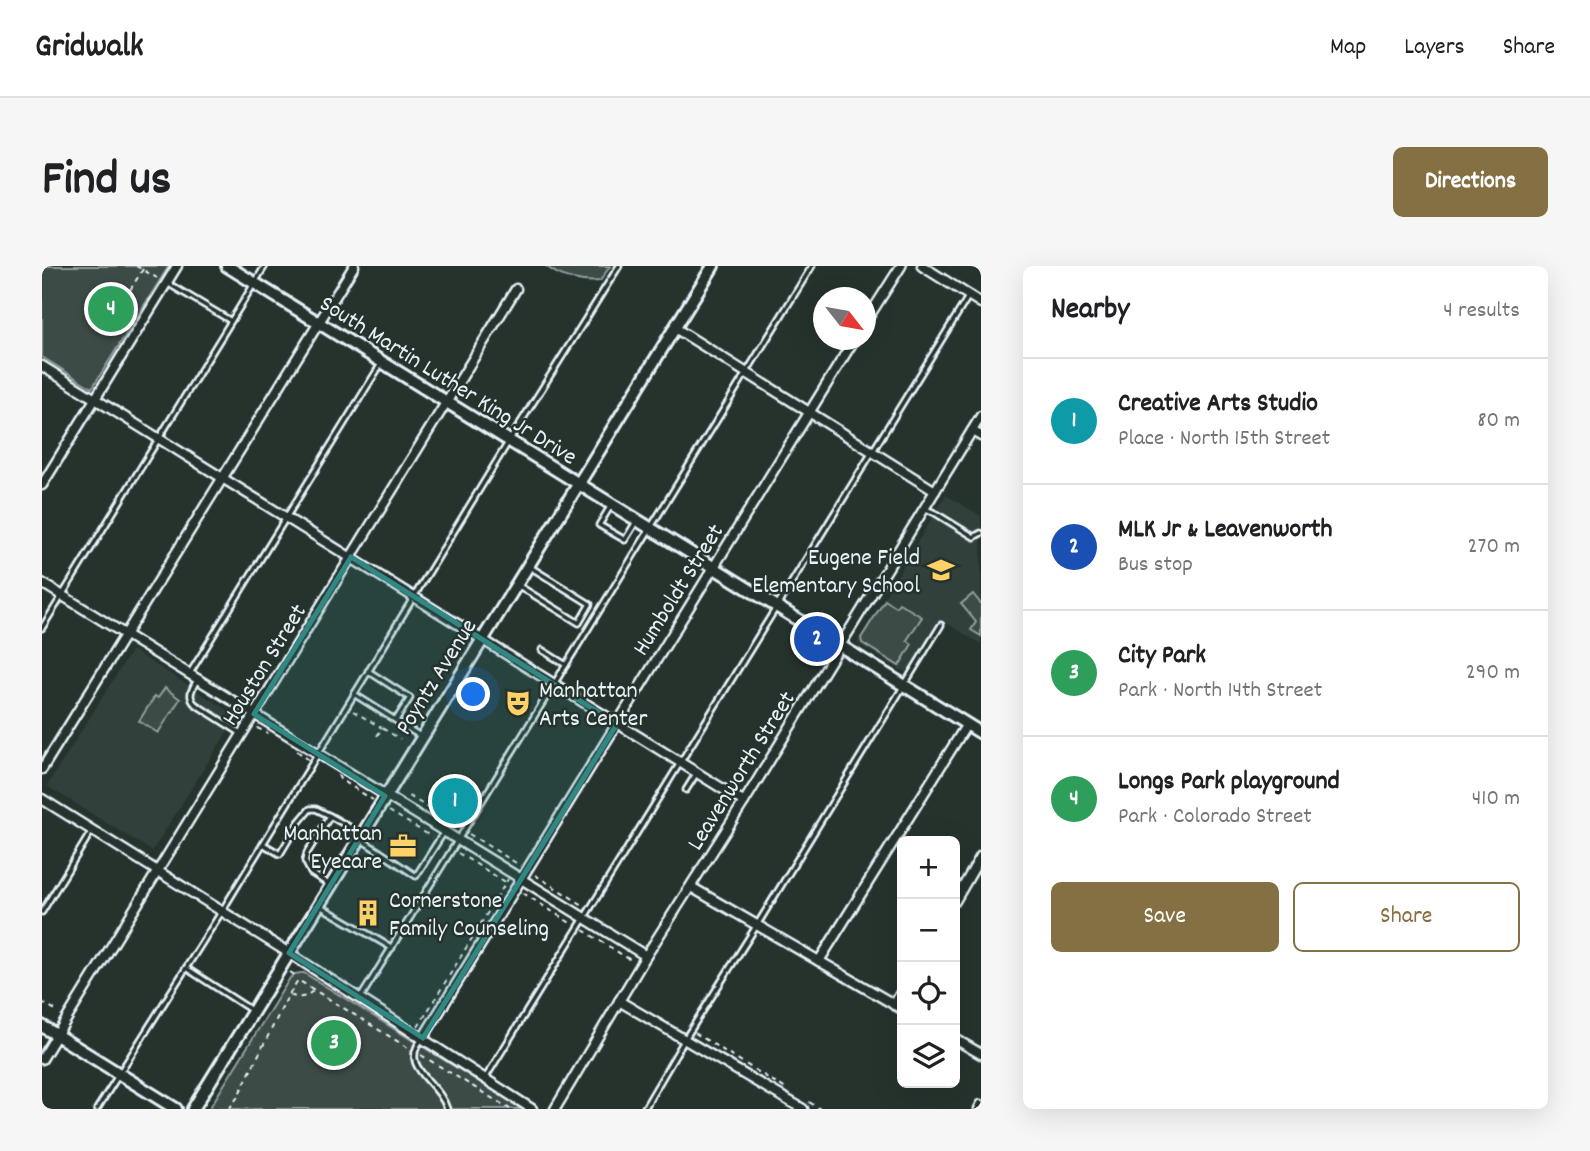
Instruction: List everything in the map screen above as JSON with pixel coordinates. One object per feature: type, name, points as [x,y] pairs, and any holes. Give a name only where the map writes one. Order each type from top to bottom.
[{"type":"street","points":[[42,485],[177,266]]},
{"type":"street","name":"South Martin Luther King Jr Drive","points":[[227,266],[981,733]]},
{"type":"street","points":[[42,769],[354,266]]},
{"type":"street","name":"Poyntz Avenue","points":[[193,1109],[713,266]]},
{"type":"street","points":[[876,305],[901,266]]},
{"type":"street","points":[[922,266],[981,303]]},
{"type":"street","name":"Houston Street","points":[[42,1059],[516,289]]},
{"type":"street","points":[[675,328],[935,491]]},
{"type":"street","name":"Humboldt Street","points":[[423,1038],[848,350]]},
{"type":"street","points":[[42,366],[744,802]]},
{"type":"street","name":"Leavenworth Street","points":[[555,1109],[646,956],[981,416]]},
{"type":"street","points":[[972,431],[981,436]]},
{"type":"street","points":[[42,583],[318,754],[383,800],[513,873],[525,874],[584,918],[646,956]]},
{"type":"street","points":[[820,961],[967,724]]},
{"type":"street","points":[[42,799],[532,1109]]},
{"type":"street","points":[[956,899],[981,856]]},
{"type":"street","points":[[691,887],[897,1006]]},
{"type":"street","points":[[620,1001],[806,1105]]},
{"type":"street","points":[[42,1026],[176,1109]]},
{"type":"street","points":[[960,1042],[981,1054]]},
{"type":"lane","points":[[42,628],[265,266]]},
{"type":"lane","points":[[97,1109],[222,911],[618,266]]},
{"type":"lane","points":[[360,999],[812,266]]},
{"type":"lane","points":[[167,282],[231,321]]},
{"type":"lane","points":[[485,1079],[969,295]]},
{"type":"lane","points":[[190,673],[382,362]]},
{"type":"lane","points":[[612,505],[599,525],[625,541],[637,520]]},
{"type":"lane","points":[[924,509],[974,537],[981,533]]},
{"type":"lane","points":[[516,584],[579,623],[590,604],[528,565]]},
{"type":"lane","points":[[644,1109],[941,625]]},
{"type":"lane","points":[[542,650],[566,665]]},
{"type":"lane","points":[[368,671],[410,698],[396,720]]},
{"type":"lane","points":[[198,678],[190,693],[191,700],[242,734]]},
{"type":"lane","points":[[354,695],[422,737]]},
{"type":"lane","points":[[686,790],[698,772]]},
{"type":"lane","points":[[263,844],[280,854],[302,817],[310,809],[316,808],[416,876],[444,832]]},
{"type":"lane","points":[[330,816],[307,853],[305,861],[311,873],[330,886]]},
{"type":"lane","points":[[42,912],[92,830]]},
{"type":"lane","points":[[318,905],[392,947]]},
{"type":"lane","points":[[186,968],[253,1012]]},
{"type":"lane","points":[[423,1038],[413,1055],[415,1064],[441,1095],[447,1109]]},
{"type":"path","points":[[42,267],[48,266]]},
{"type":"path","points":[[136,266],[157,278]]},
{"type":"path","points":[[123,297],[143,269]]},
{"type":"path","points":[[346,707],[400,739]]},
{"type":"path","points":[[377,736],[382,729]]},
{"type":"path","points":[[365,796],[383,800],[438,841]]},
{"type":"path","points":[[409,796],[525,874],[590,909]]},
{"type":"path","points":[[452,849],[506,883]]},
{"type":"path","points":[[414,1032],[513,873]]},
{"type":"path","points":[[516,888],[634,962]]},
{"type":"path","points":[[229,1109],[298,980],[510,1109]]},
{"type":"path","points":[[289,994],[306,996],[313,989]]},
{"type":"path","points":[[42,1002],[57,1011]]},
{"type":"path","points":[[690,1031],[785,1088]]},
{"type":"path","points":[[806,1105],[820,1109]]},
{"type":"highlighted area","points":[[351,557],[617,724],[423,1038],[289,953],[385,796],[254,714]]},
{"type":"shaded area","points":[[42,266],[169,266],[92,388],[42,357]]},
{"type":"shaded area","points":[[546,266],[610,266],[600,281],[593,281],[564,277]]},
{"type":"shaded area","name":"Eugene Field Elementary School","points":[[946,495],[981,516],[981,644],[946,623],[913,677],[857,643]]},
{"type":"shaded area","points":[[973,594],[981,604],[981,636],[971,630],[976,622],[961,604]]},
{"type":"shaded area","points":[[885,600],[896,607],[899,603],[922,617],[907,640],[912,644],[899,666],[862,643],[861,638]]},
{"type":"shaded area","points":[[132,650],[237,716],[152,851],[47,786]]},
{"type":"shaded area","points":[[165,688],[180,699],[158,733],[139,721],[155,696],[158,698]]},
{"type":"shaded area","points":[[304,973],[523,1109],[209,1109],[290,978]]},
{"type":"place","name":"Longs Park playground","points":[[111,309]]},
{"type":"place","name":"Eugene Field Elementary School","points":[[941,570]]},
{"type":"place","name":"MLK Jr & Leavenworth","points":[[817,639]]},
{"type":"place","name":"Manhattan Arts Center","points":[[518,703]]},
{"type":"place","name":"Creative Arts Studio","points":[[455,801]]},
{"type":"place","name":"Manhattan Eyecare","points":[[403,846]]},
{"type":"place","name":"Cornerstone Family Counseling","points":[[368,913]]},
{"type":"place","name":"City Park","points":[[334,1043]]}]
